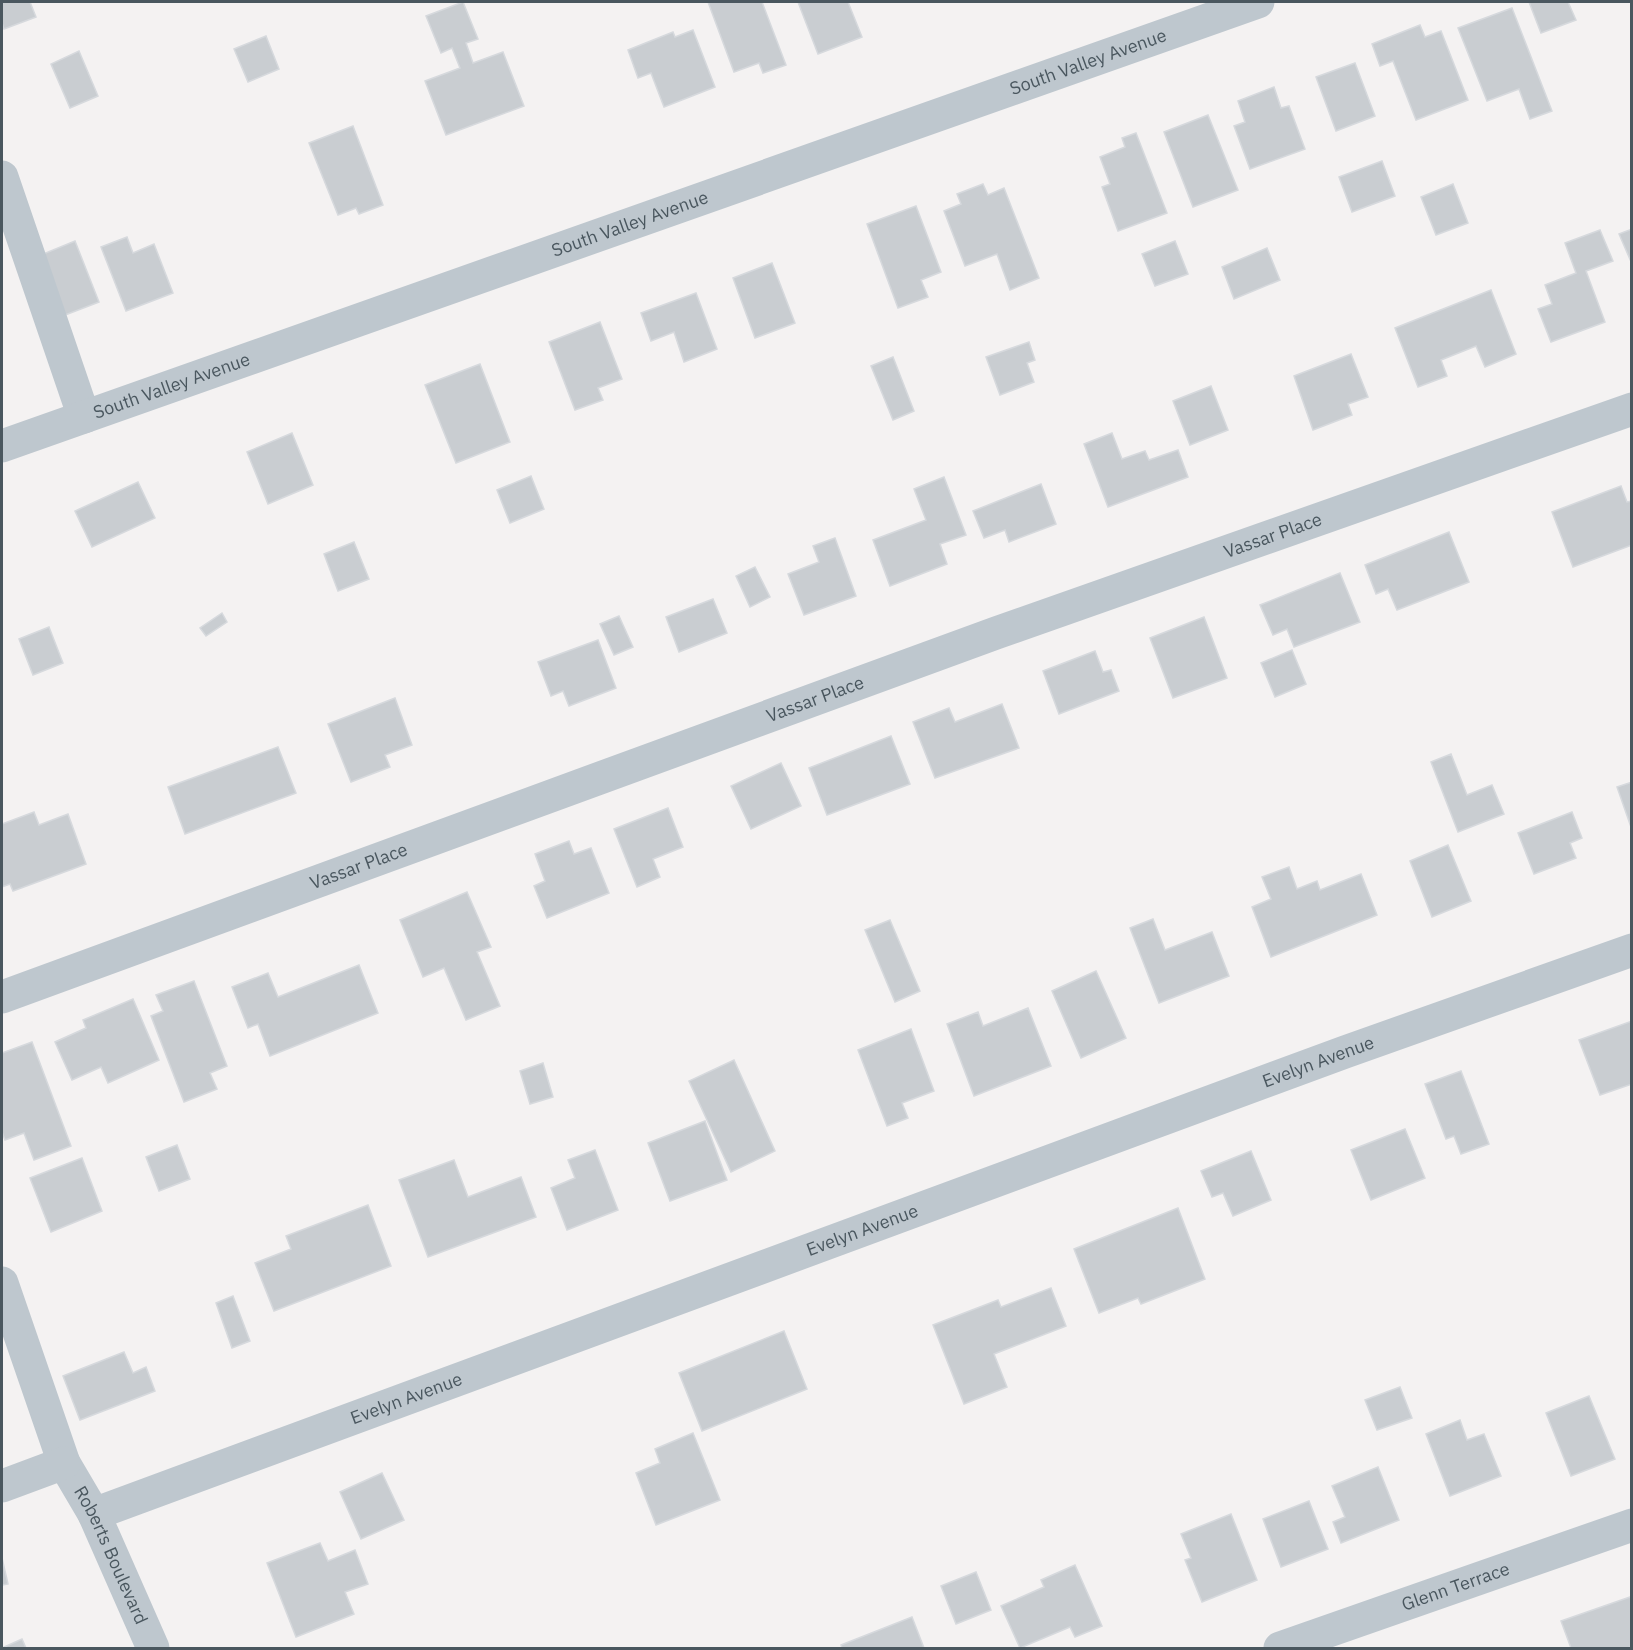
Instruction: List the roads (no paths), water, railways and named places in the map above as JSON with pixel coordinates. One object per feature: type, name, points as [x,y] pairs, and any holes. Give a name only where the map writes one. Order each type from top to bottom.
[{"type":"street","name":"South Valley Avenue","points":[[2,446],[1258,2]]},
{"type":"street","points":[[2,177],[84,417]]},
{"type":"street","name":"Vassar Place","points":[[2,997],[985,637],[1632,409]]},
{"type":"street","name":"Evelyn Avenue","points":[[94,1514],[1345,1052],[1632,950]]},
{"type":"street","name":"Roberts Boulevard","points":[[2,1283],[64,1463],[94,1514],[153,1648]]},
{"type":"street","points":[[2,1486],[64,1463]]},
{"type":"street","name":"Glenn Terrace","points":[[1280,1648],[1632,1525]]}]
